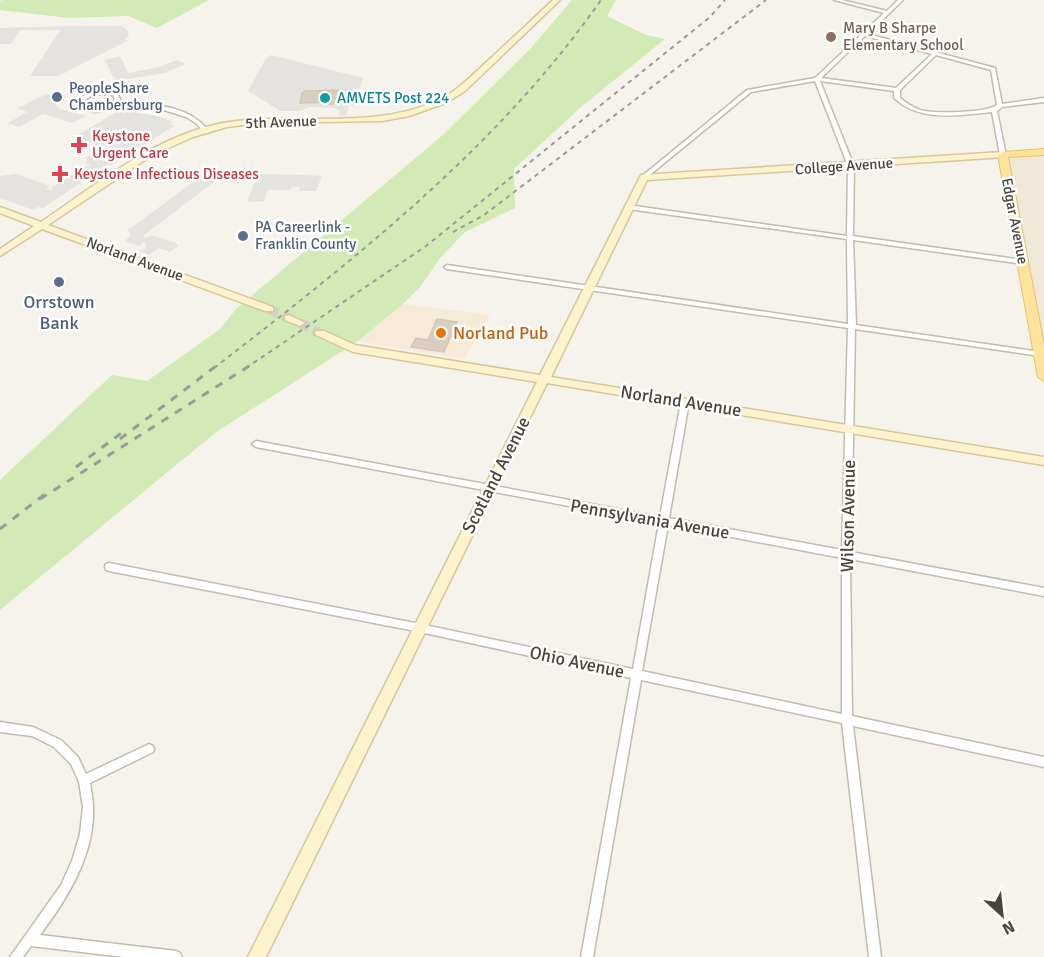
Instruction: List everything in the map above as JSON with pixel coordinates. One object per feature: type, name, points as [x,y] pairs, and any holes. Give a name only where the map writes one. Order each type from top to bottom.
[{"type":"main road","name":"College Avenue","points":[[1003,155],[1044,152]]},
{"type":"main road","name":"Edgar Avenue","points":[[1003,155],[1044,377]]},
{"type":"street","name":"5th Avenue","points":[[0,253],[150,153],[176,140],[205,130],[257,121],[372,120],[405,114],[433,105],[462,88],[557,0]]},
{"type":"street","points":[[836,0],[886,12]]},
{"type":"street","points":[[817,79],[901,0]]},
{"type":"street","points":[[863,34],[935,54]]},
{"type":"street","points":[[935,54],[897,90],[897,98],[903,104],[922,112],[997,108],[1044,100]]},
{"type":"street","name":"Edgar Avenue","points":[[935,54],[993,69],[1003,155]]},
{"type":"street","name":"Scotland Avenue","points":[[257,957],[644,177],[746,92],[817,79],[897,90]]},
{"type":"street","name":"Wilson Avenue","points":[[817,79],[851,166],[852,325],[846,556],[847,719],[875,957]]},
{"type":"street","points":[[116,104],[117,96],[105,92],[87,96],[80,104],[84,109],[94,110],[116,104],[184,114],[200,122],[205,130]]},
{"type":"street","name":"College Avenue","points":[[644,177],[1003,155]]},
{"type":"street","points":[[628,207],[1023,262]]},
{"type":"street","name":"Norland Avenue","points":[[0,210],[270,309]]},
{"type":"street","points":[[447,267],[1040,354]]},
{"type":"street","points":[[289,318],[300,323]]},
{"type":"street","name":"Norland Avenue","points":[[320,333],[353,348],[1044,461]]},
{"type":"street","points":[[587,957],[685,402]]},
{"type":"street","name":"Pennsylvania Avenue","points":[[256,444],[1044,592]]},
{"type":"street","name":"Ohio Avenue","points":[[109,567],[420,628],[1044,762]]},
{"type":"street","points":[[0,727],[36,731],[54,740],[69,751],[86,780],[88,816],[78,860],[64,890],[16,957]]},
{"type":"street","points":[[86,780],[149,749]]},
{"type":"street","points":[[28,940],[176,957]]},
{"type":"shaded area","points":[[122,26],[129,35],[125,40],[129,40],[58,76],[30,76],[60,30],[20,30],[11,44],[0,44],[0,28]]},
{"type":"shaded area","points":[[271,55],[363,78],[355,104],[349,106],[346,116],[339,115],[340,111],[336,108],[309,107],[300,111],[280,111],[248,91],[266,58]]},
{"type":"shaded area","points":[[120,56],[128,73],[159,67],[177,60],[186,64],[165,73],[115,81],[116,77],[113,77],[105,60]]},
{"type":"shaded area","points":[[47,94],[66,100],[55,105],[60,108],[56,110],[61,109],[86,116],[72,123],[43,114],[19,127],[8,123],[27,112],[17,108]]},
{"type":"shaded area","points":[[130,111],[160,117],[173,122],[170,124],[174,126],[112,165],[103,165],[106,166],[43,208],[38,207],[33,210],[0,198],[0,176],[16,174],[50,186],[47,189],[53,191],[51,188],[86,166],[91,166],[86,163],[87,158],[107,145],[99,146],[75,137],[116,112]]},
{"type":"shaded area","points":[[1044,152],[1044,377],[1003,155]]},
{"type":"shaded area","points":[[208,171],[223,175],[143,236],[146,238],[151,235],[176,243],[178,246],[170,252],[159,248],[149,255],[139,251],[145,249],[146,244],[143,242],[139,246],[125,241],[131,235],[128,230]]},
{"type":"shaded area","points":[[258,174],[322,176],[316,191],[299,191],[300,187],[292,187],[290,190],[268,190],[264,201],[247,202]]},
{"type":"shaded area","points":[[403,304],[490,315],[464,359],[358,341]]},
{"type":"green space","points":[[3,0],[209,0],[157,28],[128,16],[69,18],[0,10],[0,1]]},
{"type":"green space","points":[[572,0],[616,0],[607,16],[646,35],[665,39],[581,107],[514,169],[515,208],[465,232],[441,257],[420,287],[358,341],[215,433],[0,610],[0,480],[112,375],[147,381],[220,329],[236,309],[444,134],[531,48]]},
{"type":"building","name":"AMVETS Post 224","points":[[350,90],[349,102],[300,103],[302,93],[306,91]]},
{"type":"building","name":"Norland Pub","points":[[437,319],[457,322],[444,352],[411,347],[416,338],[428,340]]},
{"type":"tunnel","points":[[269,309],[289,318]]},
{"type":"tunnel","points":[[300,323],[320,333]]},
{"type":"railway","points":[[214,368],[372,242],[471,152],[561,53],[601,0]]},
{"type":"railway","points":[[248,367],[426,246],[710,17],[725,0]]},
{"type":"railway","points":[[453,232],[484,215],[766,0]]},
{"type":"railway","points":[[120,439],[216,366]]},
{"type":"railway","points":[[40,499],[248,367]]},
{"type":"railway","points":[[76,467],[124,431]]},
{"type":"railway","points":[[0,529],[45,494]]},
{"type":"place","name":"Mary B Sharpe Elementary School","points":[[831,37]]},
{"type":"place","name":"PeopleShare Chambersburg","points":[[57,97]]},
{"type":"place","name":"AMVETS Post 224","points":[[325,98]]},
{"type":"place","name":"Keystone Urgent Care","points":[[79,145]]},
{"type":"place","name":"Keystone Infectious Diseases","points":[[60,174]]},
{"type":"place","name":"PA Careerlink - Franklin County","points":[[243,236]]},
{"type":"place","name":"Orrstown Bank","points":[[59,282]]},
{"type":"place","name":"Norland Pub","points":[[441,333]]}]
